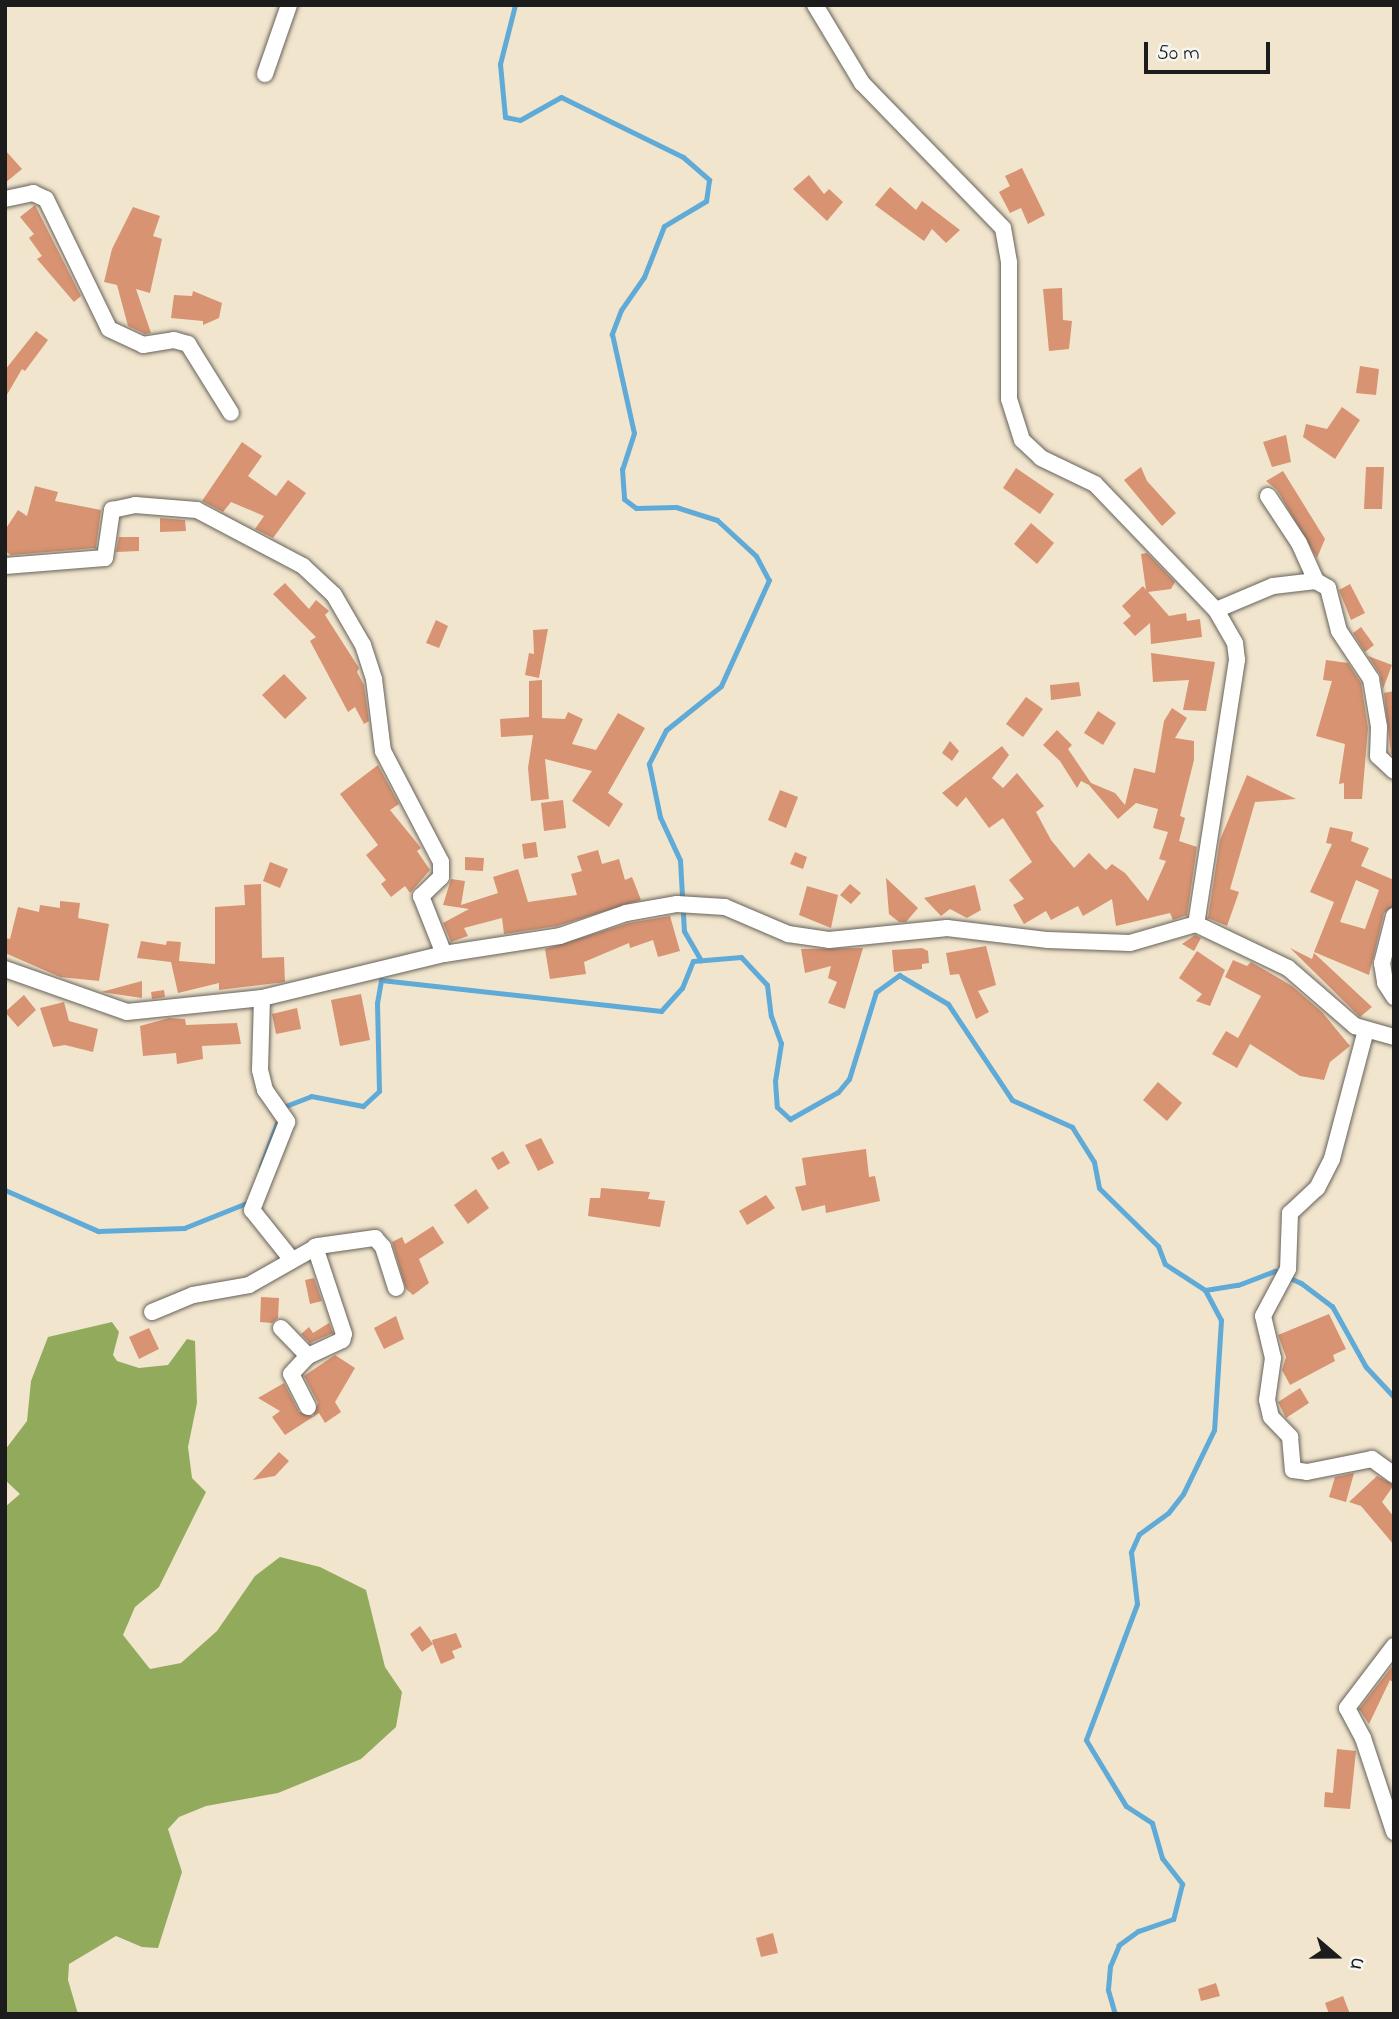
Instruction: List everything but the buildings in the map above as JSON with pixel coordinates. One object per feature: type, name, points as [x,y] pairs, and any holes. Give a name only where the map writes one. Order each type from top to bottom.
[{"type":"street","points":[[265,74],[289,5]]},
{"type":"street","points":[[815,5],[862,83],[1003,228],[1009,263],[1009,399],[1022,440],[1041,458],[1095,484],[1216,610],[1235,643],[1237,660],[1196,924]]},
{"type":"street","points":[[5,198],[33,193],[46,200],[109,329],[143,345],[174,340],[188,344],[231,413]]},
{"type":"street","points":[[1268,496],[1299,542],[1316,581],[1328,588],[1339,631],[1371,679],[1379,727],[1378,756],[1394,771]]},
{"type":"street","points":[[5,566],[105,558],[112,511],[135,505],[197,510],[303,566],[334,595],[363,645],[376,688],[383,751],[442,862],[441,877],[423,891],[421,899],[444,954]]},
{"type":"street","points":[[1216,610],[1272,586],[1316,581]]},
{"type":"street","points":[[5,969],[127,1012],[262,998],[444,954],[560,936],[626,914],[677,904],[704,903],[813,939],[864,939],[947,928],[1048,940],[1130,943],[1196,924],[1288,968],[1348,1021],[1366,1030],[1394,1037]]},
{"type":"street","points":[[1394,916],[1382,963],[1385,984],[1394,997]]},
{"type":"street","points":[[262,998],[260,1070],[265,1090],[286,1117],[252,1210],[292,1260]]},
{"type":"street","points":[[1366,1030],[1332,1159],[1317,1188],[1290,1213],[1290,1261],[1263,1316],[1273,1358],[1267,1400],[1271,1417],[1290,1437],[1293,1470],[1307,1472],[1372,1459],[1394,1475]]},
{"type":"street","points":[[152,1312],[193,1294],[249,1285],[315,1247],[377,1239],[396,1288]]},
{"type":"street","points":[[308,1406],[291,1377],[308,1356],[342,1340],[344,1334],[315,1247]]},
{"type":"street","points":[[281,1328],[308,1356]]},
{"type":"street","points":[[1394,1646],[1352,1696],[1347,1708],[1363,1738],[1394,1832]]},
{"type":"green space","points":[[112,1322],[119,1332],[113,1355],[117,1361],[139,1368],[168,1365],[187,1339],[195,1341],[197,1403],[188,1447],[192,1478],[206,1492],[159,1587],[135,1607],[123,1635],[150,1669],[181,1663],[217,1631],[255,1576],[280,1557],[320,1567],[366,1590],[385,1667],[402,1692],[396,1727],[361,1759],[278,1793],[206,1806],[179,1817],[168,1829],[182,1872],[158,1948],[142,1947],[116,1936],[69,1964],[68,1980],[78,2014],[5,2014],[5,1507],[20,1494],[5,1480],[5,1450],[27,1421],[31,1381],[48,1337]]},
{"type":"waterway","points":[[515,5],[500,64],[505,117],[520,120],[561,97],[683,157],[709,180],[706,201],[664,226],[644,277],[621,310],[612,334],[634,433],[622,469],[624,499],[636,508],[676,507],[717,520],[756,556],[769,580],[721,686],[666,730],[649,764],[660,817],[680,860],[684,931],[701,961]]},
{"type":"waterway","points":[[261,1166],[283,1107],[311,1096],[363,1106],[379,1091],[377,1003],[381,980],[661,1011],[682,988],[693,961],[741,957],[767,985],[771,1016],[781,1043],[775,1081],[777,1107],[790,1119],[838,1092],[849,1079],[876,992],[899,975],[948,1004],[1012,1100],[1072,1127],[1094,1162],[1099,1188],[1158,1246],[1165,1264],[1205,1290],[1221,1320],[1214,1430],[1183,1494],[1168,1513],[1139,1534],[1131,1552],[1137,1604],[1086,1740],[1126,1806],[1152,1823],[1162,1858],[1182,1884],[1173,1919],[1138,1931],[1119,1945],[1110,1966],[1108,1990],[1115,2014]]},
{"type":"waterway","points":[[5,1190],[98,1231],[184,1228],[249,1202]]},
{"type":"waterway","points":[[1205,1290],[1238,1285],[1275,1271],[1301,1283],[1332,1306],[1366,1367],[1394,1397]]}]
